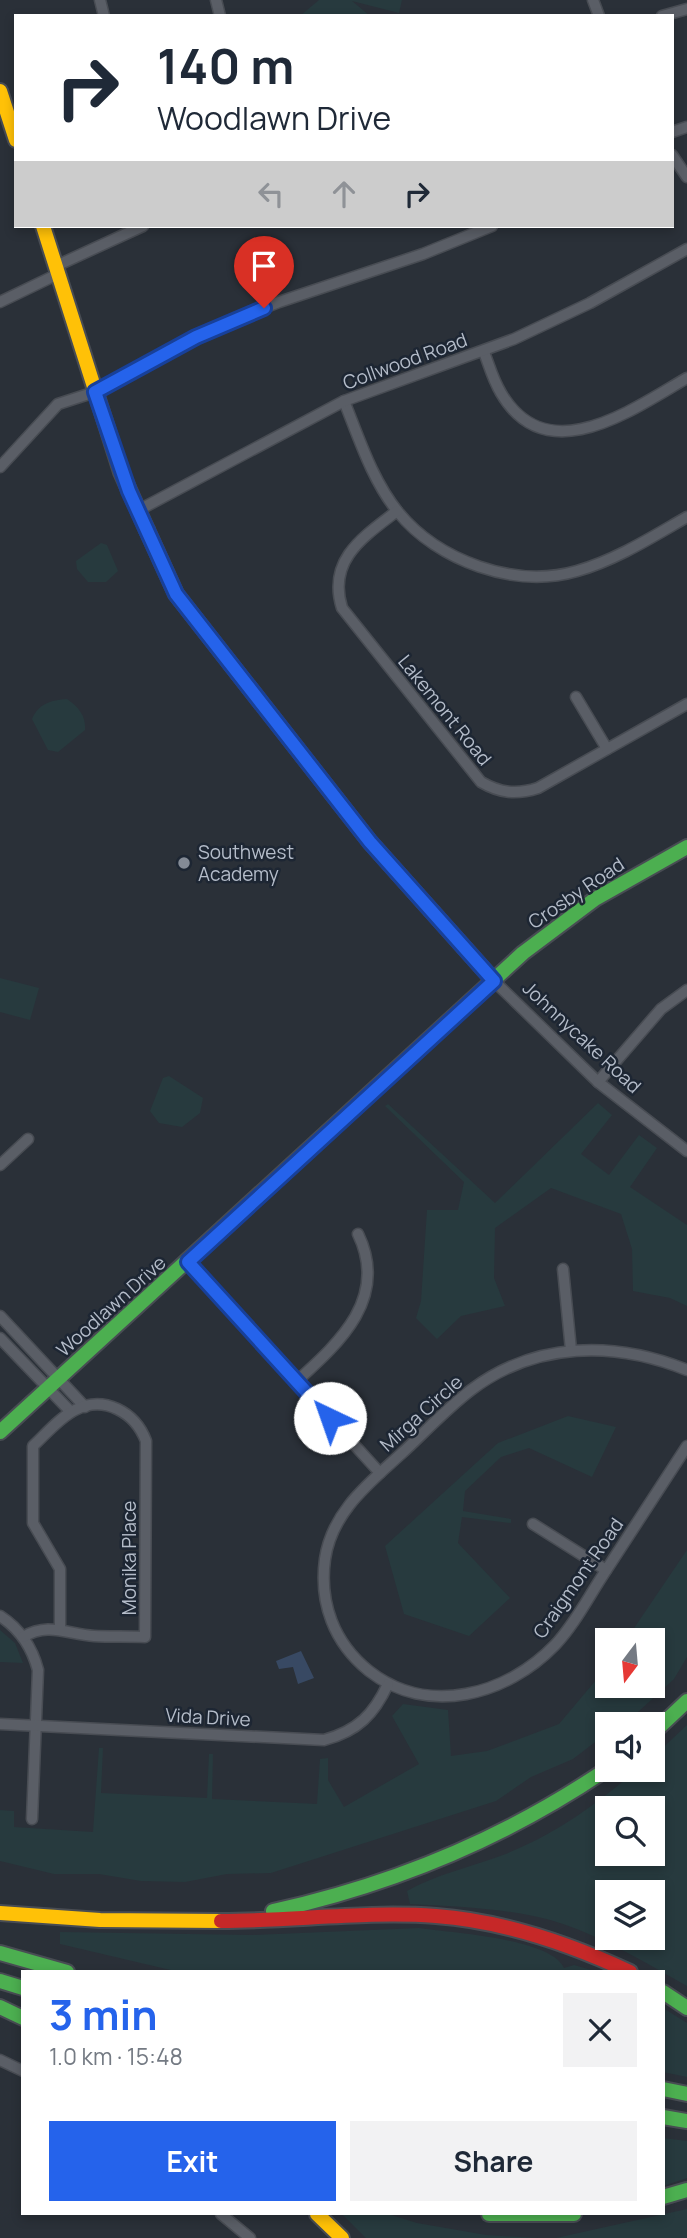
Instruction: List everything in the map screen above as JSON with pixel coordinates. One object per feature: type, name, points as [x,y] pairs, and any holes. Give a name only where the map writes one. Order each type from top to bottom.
[{"type":"main road","points":[[0,91],[14,134]]},
{"type":"main road","name":"Johnnycake Road","points":[[44,228],[95,392],[137,511],[170,582],[195,620],[392,868],[494,981]]},
{"type":"main road","name":"Crosby Road","points":[[494,981],[568,918],[687,847]]},
{"type":"main road","name":"Woodlawn Drive","points":[[0,1432],[494,981]]},
{"type":"main road","points":[[665,1722],[687,1702]]},
{"type":"main road","points":[[112,1921],[267,1912],[358,1891],[407,1875],[512,1829],[595,1777]]},
{"type":"main road","points":[[0,1913],[112,1921],[268,1920],[407,1915],[450,1917],[505,1925],[545,1937],[625,1970]]},
{"type":"main road","points":[[0,1953],[60,1970]]},
{"type":"main road","points":[[0,1981],[21,1987]]},
{"type":"main road","points":[[665,1993],[687,2008]]},
{"type":"main road","points":[[0,2007],[21,2017]]},
{"type":"main road","points":[[665,2090],[687,2094]]},
{"type":"main road","points":[[665,2117],[687,2121]]},
{"type":"main road","points":[[665,2196],[687,2190]]},
{"type":"main road","points":[[318,2215],[342,2238]]},
{"type":"street","points":[[669,14],[687,9]]},
{"type":"street","points":[[674,158],[687,177]]},
{"type":"street","points":[[0,302],[139,228]]},
{"type":"street","points":[[0,467],[58,404],[95,392],[223,324],[279,302],[423,254],[487,228]]},
{"type":"street","name":"Collwood Road","points":[[137,511],[344,401],[484,352],[579,309],[687,249]]},
{"type":"street","points":[[484,352],[495,381],[508,403],[529,420],[554,430],[581,431],[601,425],[687,378]]},
{"type":"street","points":[[344,401],[372,467],[397,511],[445,552],[491,570],[533,576],[574,572],[591,567],[687,517]]},
{"type":"street","name":"Lakemont Road","points":[[397,511],[347,552],[340,572],[338,596],[350,620],[481,782],[502,792],[526,792],[687,704]]},
{"type":"street","points":[[576,697],[607,749]]},
{"type":"street","name":"Johnnycake Road","points":[[494,981],[598,1082],[687,1152]]},
{"type":"street","points":[[598,1082],[656,1015],[687,990]]},
{"type":"street","points":[[0,1165],[28,1139]]},
{"type":"street","points":[[297,1381],[341,1340],[363,1301],[366,1257],[358,1234]]},
{"type":"street","points":[[188,1262],[380,1473]]},
{"type":"street","points":[[563,1269],[572,1350]]},
{"type":"street","points":[[0,1316],[54,1384],[78,1409],[33,1446],[33,1523],[60,1569],[60,1630]]},
{"type":"street","points":[[0,1338],[54,1384]]},
{"type":"street","name":"Mirga Circle","points":[[330,1538],[345,1508],[470,1391],[488,1378],[532,1359],[572,1350],[622,1351],[646,1355],[687,1370]]},
{"type":"street","name":"Monika Place","points":[[23,1637],[41,1628],[92,1636],[145,1637],[146,1441],[137,1423],[120,1410],[106,1405],[78,1409]]},
{"type":"street","name":"Craigmont Road","points":[[330,1538],[323,1588],[330,1619],[348,1651],[388,1684],[441,1697],[461,1696],[505,1683],[525,1671],[557,1643],[687,1446]]},
{"type":"street","points":[[533,1524],[606,1570]]},
{"type":"street","points":[[0,1616],[23,1637],[30,1647],[38,1670],[32,1819]]},
{"type":"street","name":"Vida Drive","points":[[0,1724],[324,1740],[346,1733],[364,1722],[380,1701],[388,1684]]},
{"type":"street","points":[[0,2060],[21,2070]]},
{"type":"street","points":[[223,2215],[250,2238]]},
{"type":"green space","points":[[319,0],[402,0],[399,13],[352,1],[368,14],[302,14]]},
{"type":"green space","points":[[101,543],[107,545],[118,571],[106,582],[88,582],[77,569],[76,561]]},
{"type":"green space","points":[[67,699],[80,712],[85,730],[58,752],[48,750],[32,719],[46,704]]},
{"type":"green space","points":[[0,978],[39,988],[30,1020],[0,1012]]},
{"type":"green space","points":[[169,1076],[203,1098],[200,1113],[182,1127],[159,1123],[150,1111],[163,1078]]},
{"type":"green space","points":[[598,1103],[612,1115],[581,1154],[609,1175],[639,1135],[657,1148],[630,1187],[687,1225],[687,1306],[670,1298],[633,1291],[632,1249],[621,1214],[551,1188],[495,1228],[494,1278],[505,1306],[461,1316],[437,1339],[416,1318],[421,1301],[427,1210],[458,1210],[464,1182],[385,1106],[388,1104],[495,1203]]},
{"type":"green space","points":[[568,1416],[616,1427],[592,1477],[529,1448],[501,1457],[465,1491],[463,1511],[511,1519],[511,1523],[462,1517],[458,1543],[510,1598],[469,1636],[404,1614],[385,1546],[498,1443]]},
{"type":"green space","points":[[687,1550],[687,1657],[674,1679],[665,1687],[665,1628],[634,1628]]},
{"type":"green space","points":[[0,1630],[15,1643],[23,1663],[0,1662]]},
{"type":"green space","points":[[595,1681],[595,1698],[653,1698],[638,1712],[595,1712],[595,1742],[573,1759],[531,1777],[496,1801],[271,1873],[227,1874],[185,1882],[141,1881],[99,1874],[54,1874],[0,1861],[0,1810],[14,1811],[14,1827],[93,1832],[99,1748],[103,1748],[101,1793],[207,1798],[209,1754],[213,1754],[212,1799],[317,1804],[320,1759],[328,1758],[328,1780],[344,1807],[419,1764],[392,1716],[403,1704],[448,1710],[451,1756],[487,1751],[559,1724]]},
{"type":"green space","points":[[687,1725],[687,1986],[665,1974],[665,1970],[658,1970],[622,1950],[665,1950],[665,1880],[595,1880],[595,1937],[563,1924],[507,1911],[410,1904],[407,1891],[418,1885],[522,1847],[595,1803],[595,1866],[665,1866],[665,1796],[606,1795],[622,1782],[665,1782],[665,1746]]},
{"type":"green space","points":[[419,1928],[521,1943],[555,1958],[564,1968],[574,1965],[591,1970],[170,1970],[60,1944],[60,1932],[251,1935]]},
{"type":"green space","points":[[665,2009],[687,2023],[687,2077],[665,2072]]},
{"type":"green space","points":[[665,2138],[687,2141],[687,2178],[665,2185]]},
{"type":"green space","points":[[687,2209],[687,2238],[556,2238],[665,2215]]},
{"type":"green space","points":[[343,2215],[391,2215],[417,2223],[486,2235],[538,2238],[366,2238]]},
{"type":"water","points":[[301,1651],[314,1678],[298,1684],[293,1667],[279,1669],[276,1661]]},
{"type":"traffic: fast","points":[[147,530],[176,594],[370,842],[494,981]]},
{"type":"traffic: fast","points":[[0,1432],[523,953],[595,899],[687,847]]},
{"type":"traffic: fast","points":[[665,1722],[687,1701]]},
{"type":"traffic: fast","points":[[273,1911],[362,1887],[447,1856],[529,1817],[595,1777]]},
{"type":"traffic: fast","points":[[0,1953],[60,1970]]},
{"type":"traffic: fast","points":[[0,1981],[21,1987]]},
{"type":"traffic: fast","points":[[665,1993],[687,2008]]},
{"type":"traffic: fast","points":[[0,2007],[21,2017]]},
{"type":"traffic: fast","points":[[665,2089],[687,2094]]},
{"type":"traffic: fast","points":[[665,2117],[687,2121]]},
{"type":"traffic: fast","points":[[665,2196],[687,2190]]},
{"type":"traffic: slow","points":[[0,91],[14,134]]},
{"type":"traffic: slow","points":[[44,228],[121,472],[147,530]]},
{"type":"traffic: slow","points":[[0,1913],[100,1920],[221,1921]]},
{"type":"traffic: slow","points":[[318,2215],[342,2238]]},
{"type":"traffic: jam","points":[[221,1921],[383,1915],[461,1919],[535,1935],[625,1970]]},
{"type":"place","name":"Southwest Academy","points":[[184,863]]},
{"type":"route","points":[[264,308],[196,337],[95,392],[121,472],[176,594],[195,620],[370,842],[494,981],[188,1262],[330,1418]]}]
